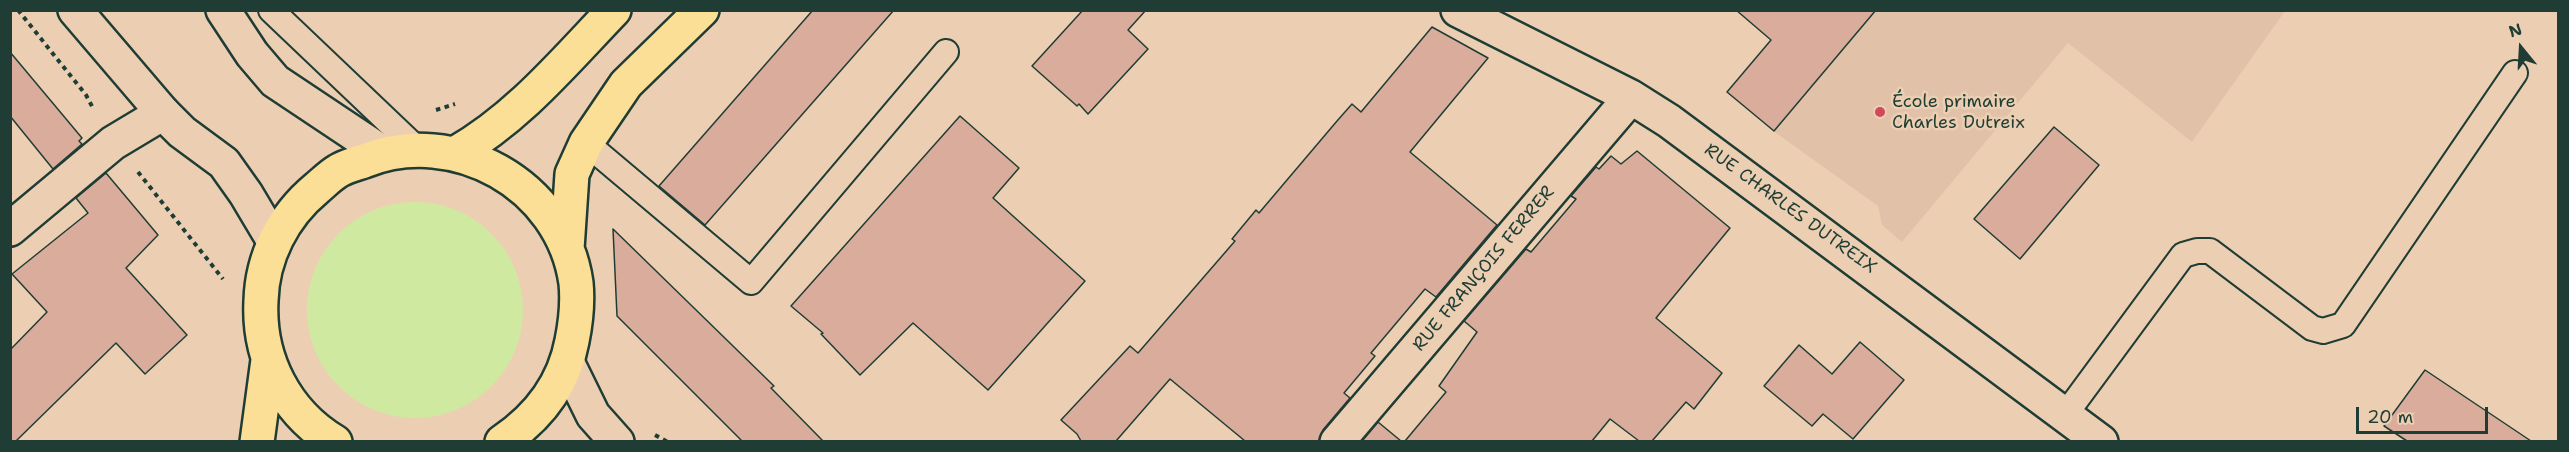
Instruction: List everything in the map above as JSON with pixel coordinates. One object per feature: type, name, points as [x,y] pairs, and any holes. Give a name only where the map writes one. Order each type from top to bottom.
[{"type":"main road","points":[[456,153],[479,140],[506,119],[614,10]]},
{"type":"main road","points":[[567,249],[572,174],[586,143],[626,84],[702,10]]},
{"type":"main road","points":[[334,441],[317,431],[287,399],[268,360],[260,323],[261,281],[274,241],[301,201],[338,171],[383,153],[417,149],[456,153],[492,167],[523,188],[548,216],[567,249],[576,282],[577,316],[568,364],[549,399],[521,429],[502,441]]},
{"type":"main road","points":[[258,441],[268,360]]},
{"type":"street","points":[[75,10],[163,113],[182,132],[224,163],[274,241]]},
{"type":"street","points":[[223,10],[252,54],[275,81],[383,153]]},
{"type":"street","name":"RUE CHARLES DUTREIX","points":[[1458,10],[1631,97],[1698,141],[2101,441]]},
{"type":"street","name":"RUE FRANÇOIS FERRER","points":[[1337,441],[1631,97]]},
{"type":"street","points":[[10,229],[114,142],[163,113]]},
{"type":"street","points":[[568,364],[593,415],[617,441]]},
{"type":"lane","points":[[271,10],[417,149]]},
{"type":"lane","points":[[586,143],[751,282],[946,52]]},
{"type":"lane","points":[[2065,415],[2183,255],[2197,251],[2211,251],[2312,328],[2323,331],[2343,325],[2515,73]]},
{"type":"shaded area","name":"École primaire Charles Dutreix","points":[[1796,11],[2285,11],[2192,142],[2068,43],[1902,242],[1882,225],[1878,206],[1772,130],[1728,93]]},
{"type":"green space","points":[[404,202],[426,202],[446,206],[466,214],[492,233],[511,259],[519,279],[523,310],[519,341],[511,361],[492,387],[466,406],[446,414],[426,418],[404,418],[384,414],[364,406],[346,394],[331,379],[319,361],[311,341],[307,321],[307,299],[311,279],[319,259],[331,241],[346,226],[364,214],[384,206]]},
{"type":"building","points":[[813,10],[894,10],[705,225],[659,186]]},
{"type":"building","points":[[1083,10],[1146,10],[1128,30],[1148,49],[1088,114],[1032,66]]},
{"type":"building","points":[[1736,10],[1876,10],[1774,131],[1727,92],[1771,40]]},
{"type":"building","points":[[1432,27],[1488,58],[1410,152],[1497,225],[1436,297],[1425,289],[1371,353],[1375,356],[1344,393],[1350,398],[1323,430],[1319,441],[1245,441],[1170,379],[1116,441],[1081,441],[1077,434],[1061,420],[1130,346],[1138,353],[1235,241],[1232,239],[1256,210],[1259,213],[1352,104],[1361,112]]},
{"type":"building","points":[[10,52],[82,138],[79,141],[82,144],[53,169],[10,116]]},
{"type":"building","points":[[960,116],[1019,168],[993,198],[1085,281],[988,390],[913,323],[860,375],[821,334],[823,333],[791,306]]},
{"type":"building","points":[[2054,127],[2099,165],[2020,259],[1974,219]]},
{"type":"building","points":[[1637,151],[1730,228],[1656,318],[1722,373],[1694,409],[1686,402],[1652,441],[1639,441],[1610,419],[1592,441],[1405,441],[1446,392],[1439,386],[1477,332],[1464,321],[1526,249],[1531,252],[1576,199],[1571,196],[1596,167],[1599,169],[1611,156],[1621,164]]},
{"type":"building","points":[[106,173],[158,235],[126,268],[187,335],[145,374],[116,343],[16,441],[10,441],[10,350],[47,312],[12,274],[88,213],[76,198]]},
{"type":"building","points":[[613,229],[774,386],[771,388],[823,441],[742,441],[617,316]]},
{"type":"building","points":[[1860,342],[1904,380],[1853,439],[1823,414],[1812,426],[1764,386],[1799,345],[1832,374]]},
{"type":"building","points":[[2425,370],[2531,441],[2407,441],[2384,426]]},
{"type":"building","points":[[1378,422],[1401,441],[1362,441]]},
{"type":"place","name":"École primaire Charles Dutreix","points":[[1880,112]]}]
